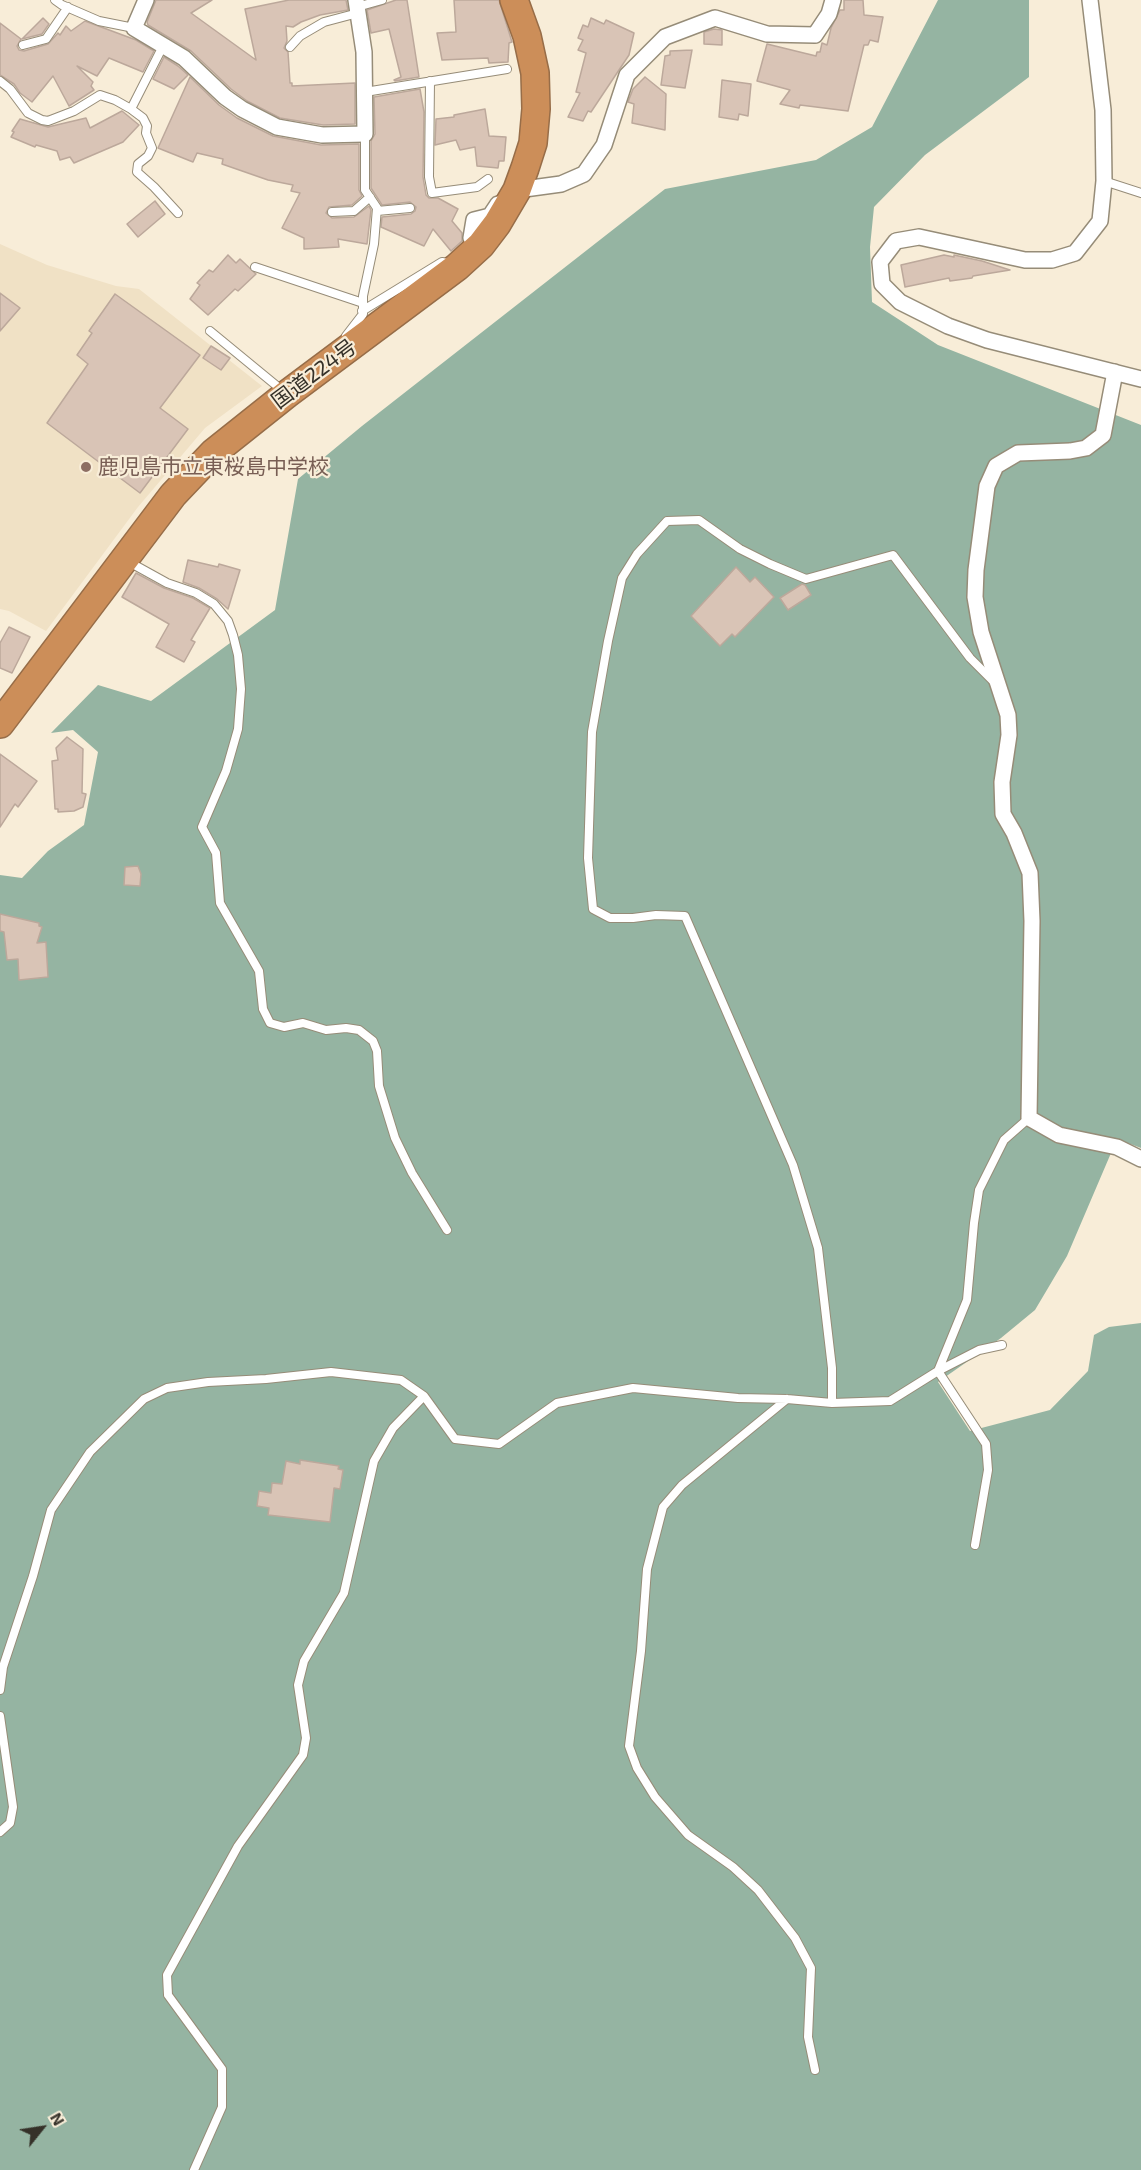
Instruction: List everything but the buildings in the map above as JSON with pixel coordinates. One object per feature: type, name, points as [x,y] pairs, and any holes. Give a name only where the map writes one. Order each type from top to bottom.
[{"type":"highway","name":"国道224号","points":[[0,724],[173,495],[213,453],[287,394],[457,267],[481,244],[497,224],[521,179],[533,143],[536,109],[535,73],[527,36],[514,0]]},
{"type":"street","points":[[146,0],[134,28],[184,58],[225,97],[277,128],[322,135],[365,134],[364,52],[357,7]]},
{"type":"street","points":[[458,225],[490,216],[499,202],[507,178],[561,184],[584,174],[604,145],[627,75],[665,37],[715,18],[767,34],[815,35],[828,14],[833,0]]},
{"type":"street","points":[[1090,0],[1103,110],[1104,181],[1100,221],[1075,253],[1052,260],[1025,260],[919,237],[896,241],[880,262],[882,284],[900,302],[948,326],[987,340],[1141,380]]},
{"type":"street","points":[[471,238],[474,220]]},
{"type":"street","points":[[1115,372],[1102,435],[1086,448],[1070,451],[1018,453],[996,466],[987,486],[975,570],[975,597],[981,632],[1008,715],[1009,735],[1002,782],[1003,814],[1014,833],[1030,873],[1032,921],[1029,1118],[1059,1135],[1117,1147],[1141,1159]]},
{"type":"lane","points":[[56,0],[99,21],[134,28]]},
{"type":"lane","points":[[290,47],[300,36],[324,22],[357,7],[382,0]]},
{"type":"lane","points":[[23,45],[46,39],[68,7]]},
{"type":"lane","points":[[131,109],[163,46]]},
{"type":"lane","points":[[364,92],[507,69]]},
{"type":"lane","points":[[0,81],[10,89],[28,113],[42,120],[74,111],[100,96],[115,100],[131,109],[143,118],[152,148],[148,156],[138,164],[136,172],[154,187],[178,213]]},
{"type":"lane","points":[[430,81],[429,177],[432,193],[477,187],[488,179]]},
{"type":"lane","points":[[333,361],[342,341],[363,314],[362,307],[374,244],[377,211],[365,190],[365,134]]},
{"type":"lane","points":[[1104,181],[1141,193]]},
{"type":"lane","points":[[332,212],[354,211],[370,197]]},
{"type":"lane","points":[[377,211],[410,208]]},
{"type":"lane","points":[[255,267],[362,307],[442,262],[457,267]]},
{"type":"lane","points":[[210,331],[287,394]]},
{"type":"lane","points":[[832,1403],[832,1368],[818,1248],[793,1165],[686,916],[610,918],[593,909],[588,858],[592,732],[622,578],[638,554],[667,522],[699,520],[740,549],[806,579],[892,555],[970,658],[1000,688]]},
{"type":"lane","points":[[125,560],[167,583],[196,592],[214,604],[228,621],[238,655],[241,689],[237,729],[225,771],[202,827],[216,853],[220,903],[259,970],[263,1009],[270,1023],[284,1027],[303,1023],[326,1030],[353,1029],[367,1035],[373,1041],[377,1051],[379,1086],[395,1138],[412,1173],[447,1230]]},
{"type":"lane","points":[[938,1371],[967,1300],[979,1190],[1005,1140],[1029,1118]]},
{"type":"lane","points":[[0,1690],[3,1667],[33,1576],[51,1510],[90,1452],[144,1399],[167,1388],[208,1382],[331,1372],[401,1380],[424,1396],[455,1439],[499,1444],[557,1403],[633,1388],[738,1398],[832,1403],[890,1401],[938,1371],[979,1350],[1002,1345]]},
{"type":"lane","points":[[938,1371],[986,1444],[988,1470],[975,1545]]},
{"type":"lane","points":[[194,2170],[222,2107],[222,2069],[168,1995],[167,1975],[238,1846],[303,1755],[306,1738],[298,1685],[304,1662],[344,1593],[374,1461],[393,1428],[424,1396]]},
{"type":"lane","points":[[787,1399],[682,1485],[663,1507],[647,1569],[629,1746],[637,1768],[655,1797],[688,1835],[733,1868],[758,1890],[795,1938],[811,1968],[808,2037],[815,2070]]},
{"type":"lane","points":[[0,1716],[13,1807],[10,1823],[0,1832]]},
{"type":"shaded area","name":"鹿児島市立東桜島中学校","points":[[0,244],[47,265],[116,286],[139,289],[262,386],[205,428],[138,507],[46,631],[9,611],[0,609]]},
{"type":"green space","points":[[938,0],[1029,0],[1029,77],[925,155],[874,207],[870,247],[872,302],[938,345],[1141,425],[1141,1148],[1117,1139],[1067,1256],[1035,1310],[1001,1338],[938,1382],[970,1431],[1050,1410],[1088,1371],[1094,1335],[1109,1327],[1141,1323],[1141,2170],[0,2170],[0,875],[22,878],[48,851],[84,825],[98,752],[73,730],[51,733],[98,685],[151,701],[275,610],[298,479],[362,426],[665,189],[816,160],[872,127]]},
{"type":"place","name":"鹿児島市立東桜島中学校","points":[[86,467]]}]
